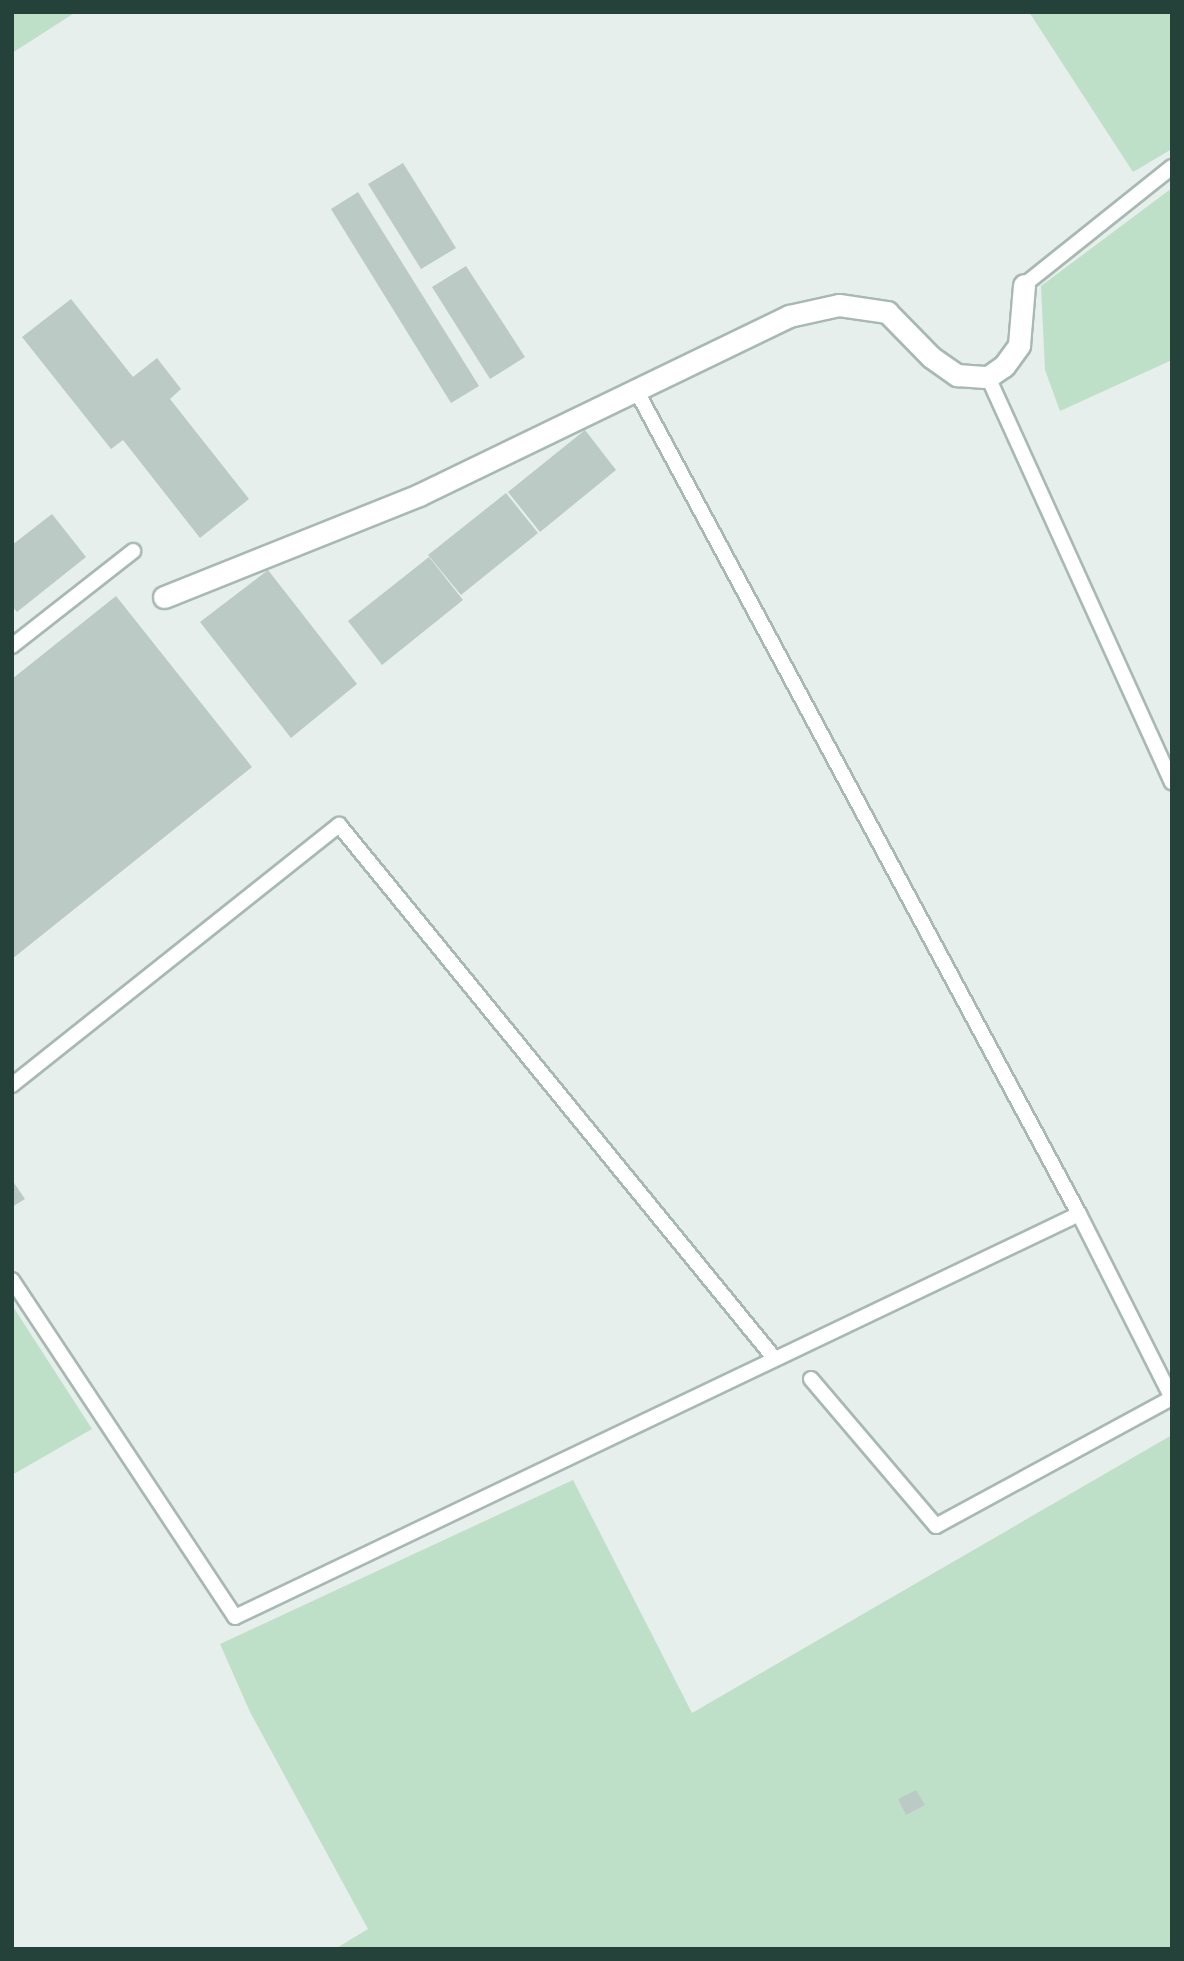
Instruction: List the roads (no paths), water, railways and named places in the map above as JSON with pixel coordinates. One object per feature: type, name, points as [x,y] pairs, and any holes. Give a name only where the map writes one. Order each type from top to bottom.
[{"type":"street","points":[[164,597],[419,495],[789,316],[839,305],[887,312],[932,357],[957,374],[988,377],[1004,366],[1019,345],[1024,285]]},
{"type":"lane","points":[[1024,285],[1172,167]]},
{"type":"lane","points":[[988,377],[1172,782]]},
{"type":"lane","points":[[636,390],[1079,1214],[1172,1398],[936,1526],[811,1379]]},
{"type":"lane","points":[[12,646],[133,551]]},
{"type":"lane","points":[[12,1086],[339,825],[775,1359]]},
{"type":"lane","points":[[12,1280],[234,1617],[1079,1214]]}]
